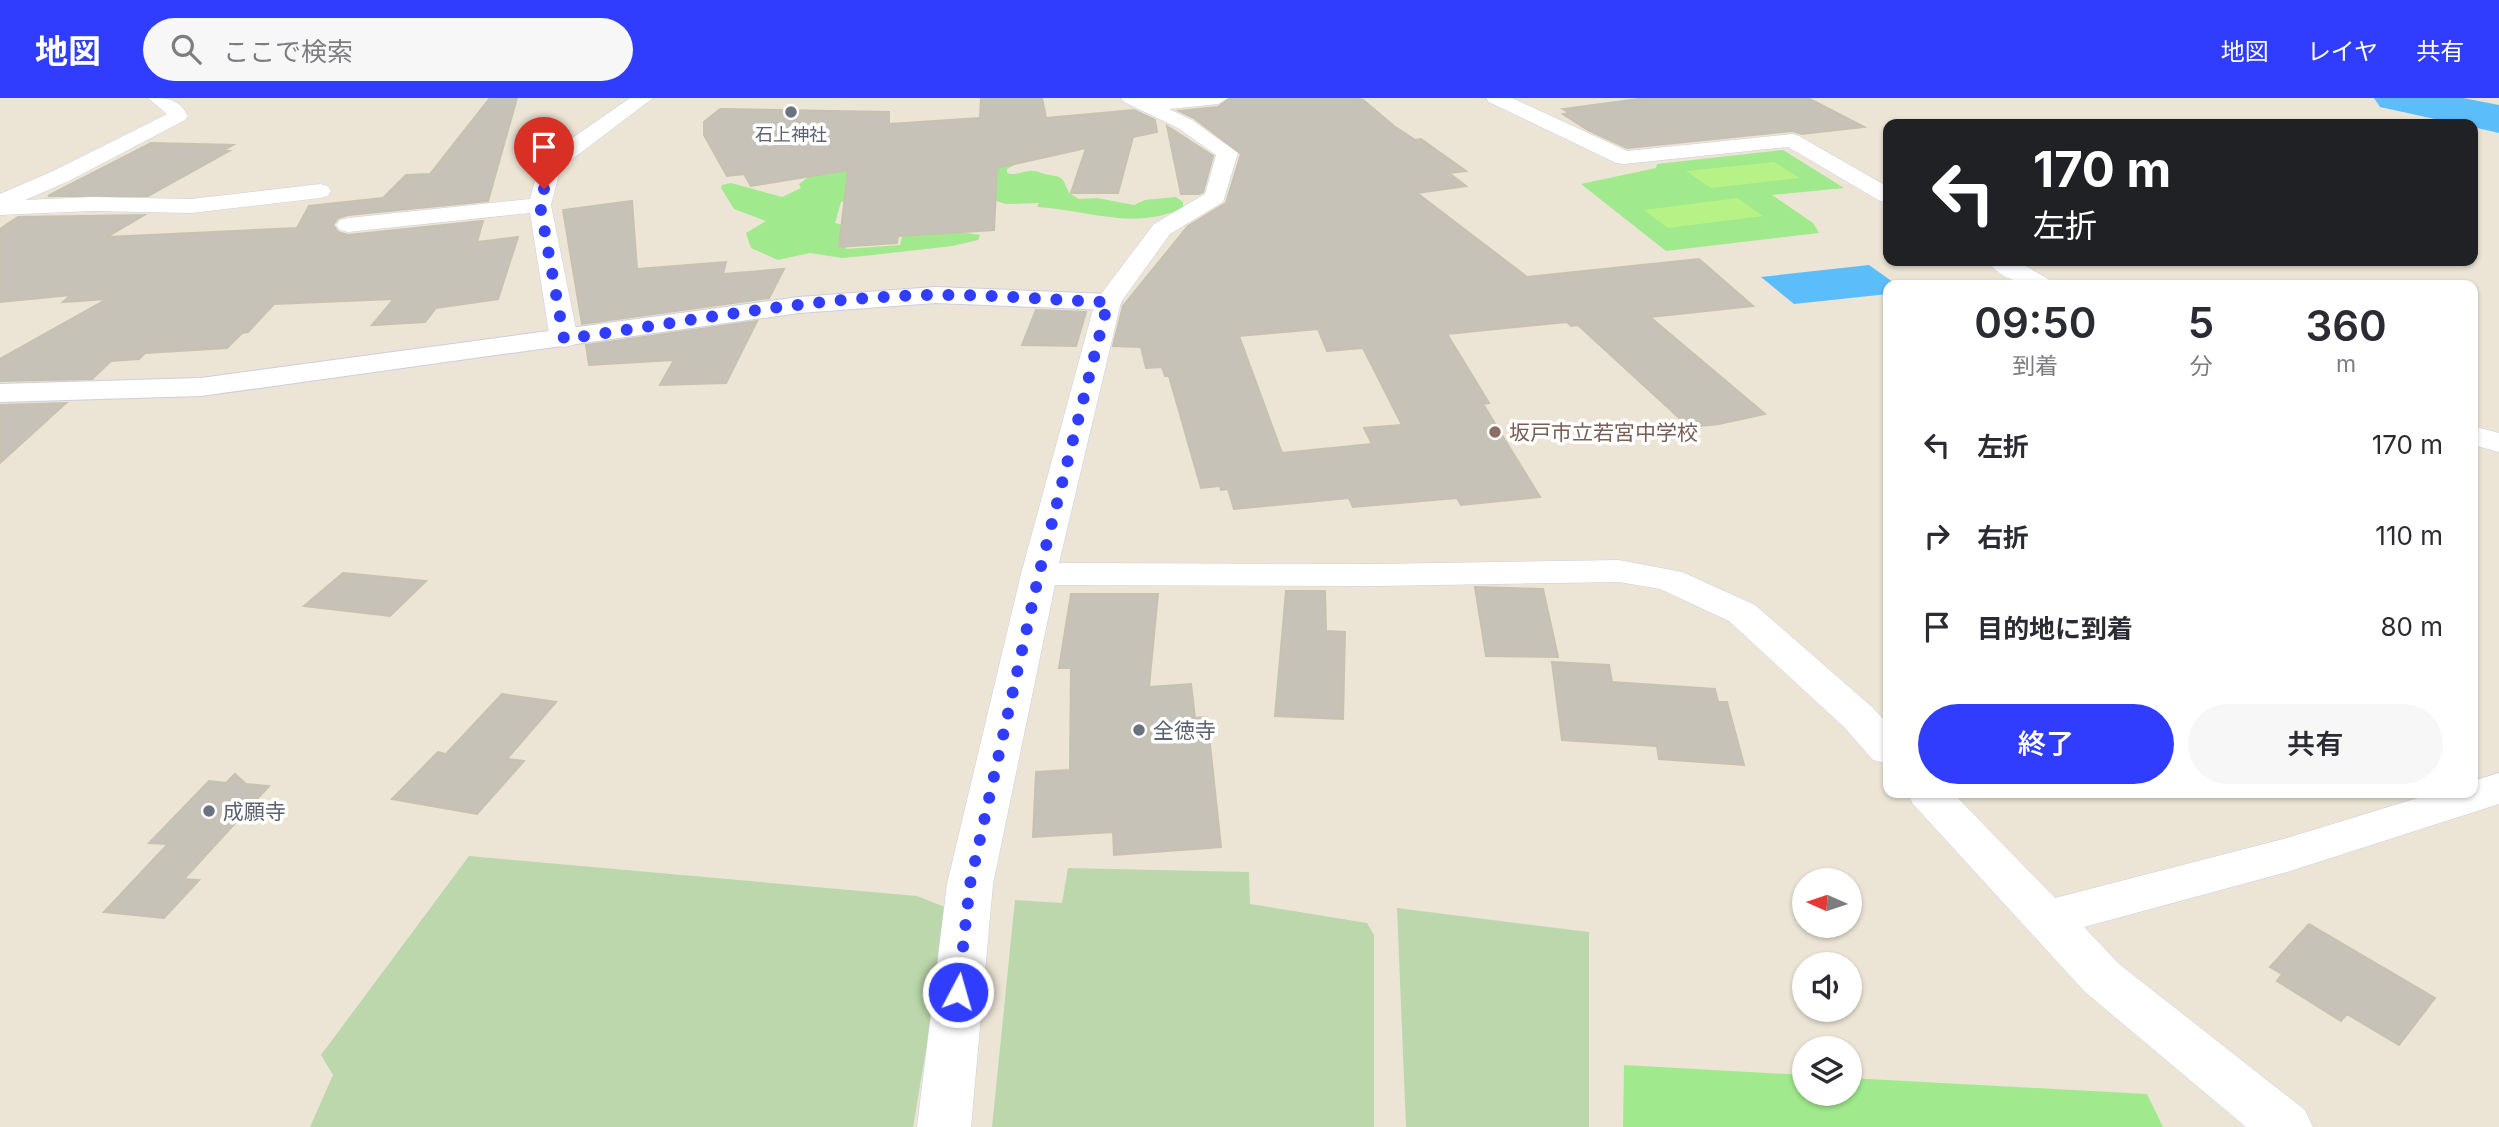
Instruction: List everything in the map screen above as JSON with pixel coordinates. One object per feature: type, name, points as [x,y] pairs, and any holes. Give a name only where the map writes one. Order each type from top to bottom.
[{"type":"street","points":[[0,202],[61,176],[178,116],[174,109],[158,98]]},
{"type":"street","points":[[564,339],[540,205],[548,173],[556,160],[643,98]]},
{"type":"street","points":[[1136,102],[1218,98]]},
{"type":"street","points":[[1496,98],[1624,158],[1792,140],[1883,193]]},
{"type":"street","points":[[944,1127],[970,884],[1039,574],[1108,302],[1161,229],[1215,197],[1227,153],[1185,124],[1136,102]]},
{"type":"street","points":[[0,208],[92,204],[166,207],[320,191]]},
{"type":"street","points":[[348,225],[540,205]]},
{"type":"street","points":[[2009,266],[2032,280]]},
{"type":"street","points":[[0,393],[201,387],[799,305],[881,298],[935,295],[1108,302]]},
{"type":"street","points":[[2478,437],[2499,443]]},
{"type":"street","points":[[1039,574],[1644,573],[1705,594],[1742,613],[1858,718],[1883,745]]},
{"type":"street","points":[[2478,795],[2499,788]]},
{"type":"street","points":[[1933,798],[2102,978],[2286,1127]]},
{"type":"street","points":[[2045,919],[2287,855],[2467,798]]},
{"type":"green space","points":[[1783,150],[1844,188],[1772,195],[1813,223],[1819,233],[1666,251],[1581,184],[1656,168],[1657,164]]},
{"type":"green space","points":[[859,157],[1020,162],[1007,169],[1007,173],[1034,171],[1058,177],[1063,180],[1069,193],[1079,199],[1097,198],[1134,205],[1145,200],[1176,197],[1183,202],[1183,208],[1165,215],[1129,219],[1037,207],[1039,203],[1006,204]]},
{"type":"green space","points":[[1774,162],[1800,178],[1711,188],[1686,171]]},
{"type":"green space","points":[[845,170],[860,177],[845,186],[863,187],[858,199],[841,202],[835,223],[847,226],[846,249],[900,245],[903,232],[961,225],[961,232],[980,235],[978,240],[952,246],[864,256],[842,258],[810,253],[778,260],[751,248],[746,233],[766,221],[734,209],[721,188],[722,185],[731,183],[782,197],[801,188],[799,184],[815,172]]},
{"type":"green space","points":[[1737,198],[1763,216],[1668,228],[1644,210]]},
{"type":"green space","points":[[469,856],[917,896],[950,909],[913,1127],[310,1127],[333,1075],[321,1055]]},
{"type":"green space","points":[[1068,868],[1249,872],[1250,904],[1367,923],[1374,935],[1374,1127],[992,1127],[1015,900],[1062,903]]},
{"type":"green space","points":[[1397,908],[1589,932],[1589,1127],[1406,1127]]},
{"type":"green space","points":[[1624,1065],[1792,1074],[1792,1106],[1862,1106],[1862,1079],[2147,1094],[2163,1127],[1623,1127]]},
{"type":"water","points":[[1869,265],[1890,280],[1883,280],[1883,295],[1794,304],[1761,277]]},
{"type":"building","points":[[490,98],[517,98],[488,201],[348,215],[338,218],[333,225],[338,232],[348,235],[483,221],[477,242],[518,237],[498,299],[436,308],[425,322],[372,325],[394,299],[274,304],[248,332],[242,333],[227,348],[145,353],[139,359],[111,361],[92,379],[0,381],[0,359],[107,299],[63,302],[71,295],[0,302],[0,229],[18,217],[144,215],[107,237],[297,228],[309,206],[383,198],[406,175],[430,174]]},
{"type":"building","points":[[981,98],[1042,98],[1046,118],[1134,110],[1155,120],[1157,132],[1133,137],[1118,193],[1071,193],[1086,148],[997,168],[994,230],[898,236],[897,243],[839,247],[848,170],[751,186],[744,174],[727,176],[704,135],[704,122],[720,109],[889,112],[889,124],[980,118]]},
{"type":"building","points":[[1230,98],[1363,100],[1394,126],[1415,140],[1421,139],[1466,171],[1449,173],[1466,186],[1417,193],[1527,277],[1699,259],[1753,306],[1650,317],[1765,414],[1719,424],[1689,427],[1578,325],[1571,326],[1567,322],[1447,334],[1489,403],[1483,404],[1540,497],[1461,505],[1457,498],[1353,507],[1349,498],[1234,509],[1228,489],[1221,490],[1220,486],[1201,488],[1169,376],[1165,376],[1162,367],[1146,368],[1141,347],[1113,346],[1123,306],[1188,226],[1226,203],[1241,154],[1194,118],[1179,111],[1218,107]],"holes":[[[1318,329],[1327,351],[1363,348],[1402,425],[1364,428],[1372,444],[1282,453],[1239,336]]]},
{"type":"building","points":[[1646,98],[1808,98],[1864,127],[1802,134],[1792,131],[1627,148],[1588,130],[1563,114],[1570,113],[1563,109]]},
{"type":"building","points":[[1167,126],[1213,156],[1203,192],[1181,194]]},
{"type":"building","points":[[151,143],[233,145],[222,151],[229,151],[148,196],[48,196]]},
{"type":"building","points":[[632,201],[637,269],[726,262],[723,274],[784,269],[769,298],[582,324],[563,210]]},
{"type":"building","points":[[1036,310],[1086,312],[1076,346],[1022,345]]},
{"type":"building","points":[[757,321],[726,383],[660,385],[674,360],[589,365],[586,345]]},
{"type":"building","points":[[66,403],[0,463],[0,405]]},
{"type":"building","points":[[343,573],[426,581],[390,616],[304,606]]},
{"type":"building","points":[[1475,587],[1543,589],[1558,657],[1486,656]]},
{"type":"building","points":[[1286,591],[1325,591],[1326,631],[1345,632],[1343,719],[1275,716]]},
{"type":"building","points":[[1071,594],[1158,594],[1149,687],[1191,684],[1195,718],[1207,717],[1221,847],[1114,855],[1113,832],[1033,837],[1036,772],[1070,770],[1071,668],[1059,668]]},
{"type":"building","points":[[1552,662],[1609,665],[1612,682],[1715,689],[1718,702],[1727,702],[1744,765],[1659,759],[1657,746],[1562,740]]},
{"type":"building","points":[[502,694],[556,702],[507,759],[524,761],[477,814],[392,799],[438,752],[446,754]]},
{"type":"building","points":[[235,774],[246,784],[269,786],[184,879],[199,880],[164,918],[104,912],[168,844],[149,843],[209,781],[226,783]]},
{"type":"building","points":[[2309,924],[2435,998],[2399,1045],[2347,1014],[2341,1021],[2277,981],[2282,974],[2270,967]]},
{"type":"waterway","points":[[2396,98],[2499,119]]},
{"type":"place","name":"石上神社","points":[[791,112]]},
{"type":"place","name":"坂戸市立若宮中学校","points":[[1495,432]]},
{"type":"place","name":"全徳寺","points":[[1139,730]]},
{"type":"place","name":"成願寺","points":[[209,811]]},
{"type":"route","points":[[544,189],[540,205],[564,339],[799,305],[881,298],[935,295],[1108,302],[1039,574],[970,884],[958,992]]}]
